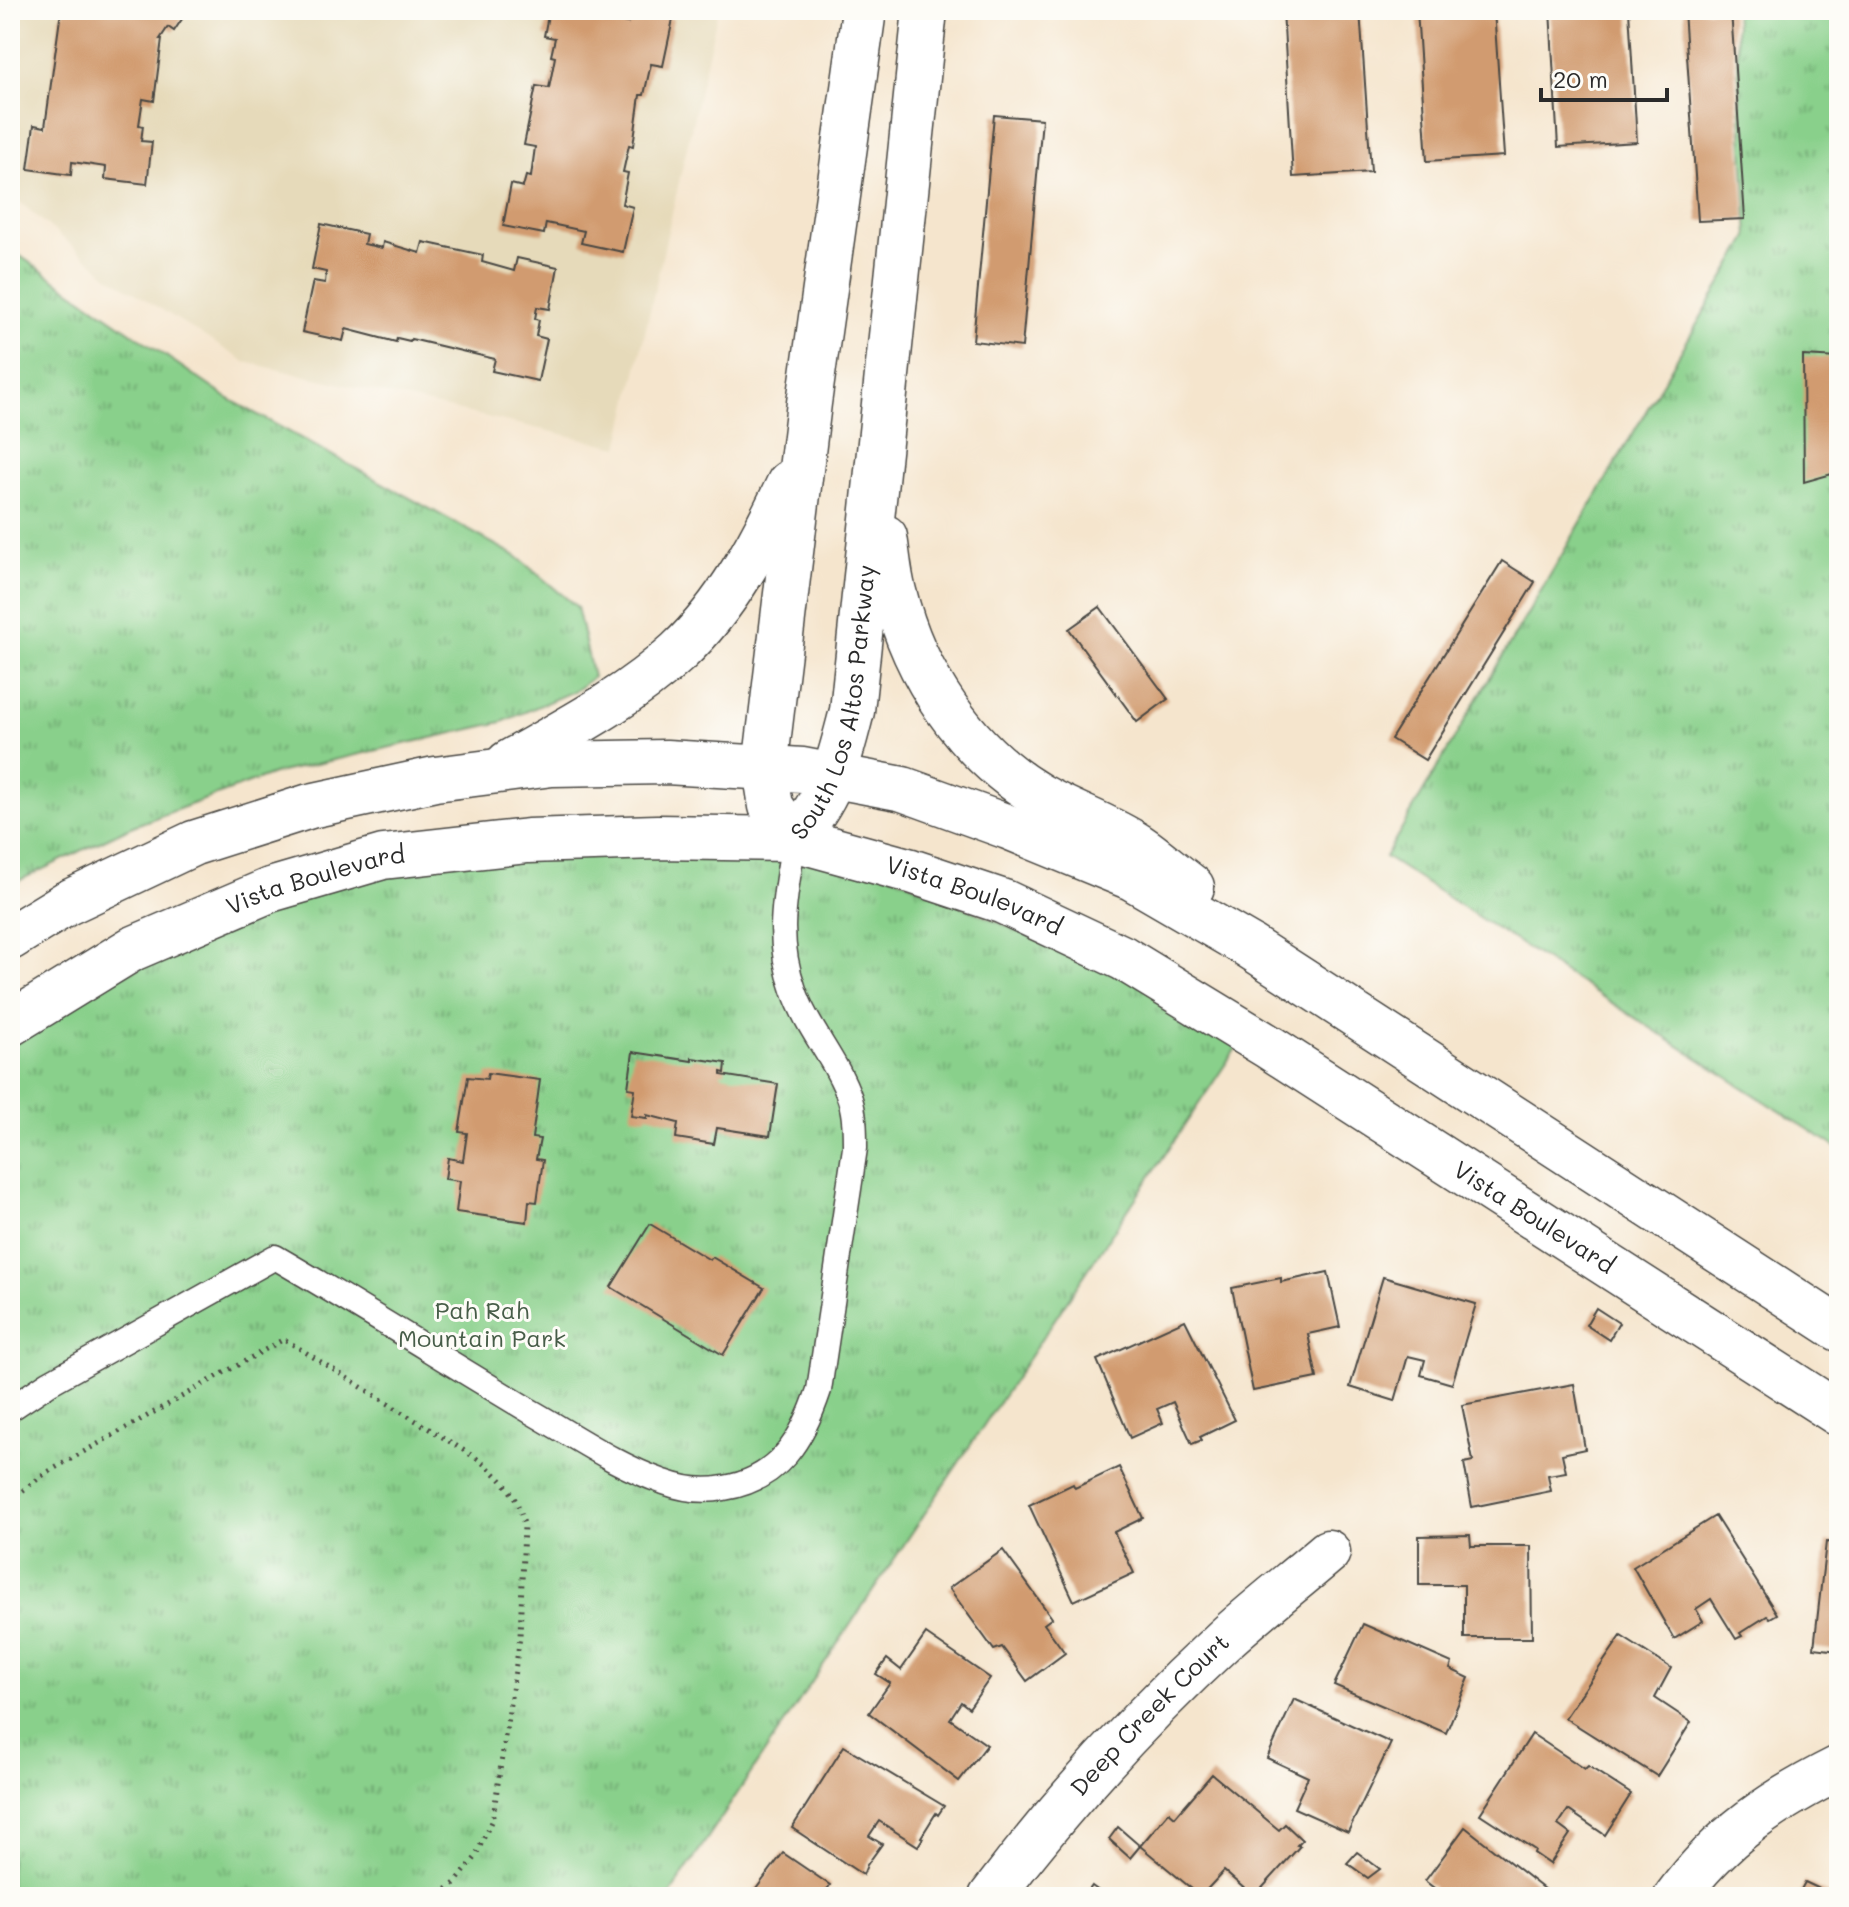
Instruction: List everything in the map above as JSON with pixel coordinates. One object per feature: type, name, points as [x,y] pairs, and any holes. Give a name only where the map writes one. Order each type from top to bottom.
[{"type":"main road","name":"South Los Altos Parkway","points":[[864,10],[765,768],[771,806],[794,839],[817,812],[835,776],[852,711],[925,10]]},
{"type":"main road","points":[[491,772],[581,722],[679,651],[724,600],[759,544],[804,452]]},
{"type":"main road","points":[[876,480],[894,592],[908,634],[939,699],[968,737],[999,766],[1038,795],[1137,845],[1348,1010]]},
{"type":"main road","points":[[10,938],[67,903],[194,843],[310,806],[435,779],[552,764],[666,762],[803,770],[903,789],[1008,827],[1132,878],[1249,946],[1839,1329]]},
{"type":"main road","name":"Vista Boulevard","points":[[10,1024],[132,949],[270,890],[383,857],[528,841],[657,837],[794,839],[911,871],[1004,902],[1123,958],[1282,1055],[1839,1414]]},
{"type":"main road","name":"Deep Creek Court","points":[[991,1897],[1035,1839],[1127,1735],[1226,1638],[1328,1552]]},
{"type":"main road","points":[[1676,1897],[1735,1831],[1787,1794],[1839,1768]]},
{"type":"lane","points":[[10,1409],[49,1383],[275,1257],[534,1413],[643,1474],[684,1488],[702,1489],[724,1488],[765,1474],[783,1460],[798,1441],[819,1390],[855,1148],[855,1123],[850,1100],[808,1022],[786,965],[781,924],[794,839]]},
{"type":"path","points":[[10,1500],[46,1473],[284,1339],[494,1472],[521,1508],[524,1525],[520,1637],[493,1817],[475,1858],[455,1883],[436,1897]]},
{"type":"shaded area","points":[[21,10],[718,10],[619,447],[245,362],[110,277],[10,194],[10,26]]},
{"type":"green space","points":[[1735,10],[1839,10],[1839,1149],[1385,857],[1748,237]]},
{"type":"green space","points":[[10,249],[227,398],[516,556],[577,607],[593,677],[576,690],[502,722],[276,773],[133,826],[10,885]]},
{"type":"green space","name":"Pah Rah Mountain Park","points":[[830,848],[1247,1032],[668,1897],[10,1897],[10,1029],[30,1014],[406,855]]},
{"type":"building","points":[[65,10],[188,10],[174,31],[168,27],[160,39],[154,101],[143,99],[139,125],[143,126],[141,141],[152,142],[147,184],[105,179],[106,167],[72,162],[71,175],[28,169],[34,125],[45,127],[60,18]]},
{"type":"building","points":[[549,10],[593,10],[592,16],[628,23],[631,11],[673,19],[663,66],[651,64],[644,95],[640,95],[633,146],[629,145],[623,172],[628,173],[622,204],[633,207],[623,252],[581,243],[584,231],[546,223],[544,234],[503,226],[511,184],[523,187],[526,176],[531,177],[535,147],[524,145],[536,86],[549,88],[555,57],[551,56],[555,38],[544,36]]},
{"type":"building","points":[[1283,10],[1360,10],[1371,172],[1293,177]]},
{"type":"building","points":[[1417,10],[1494,10],[1504,156],[1427,161]]},
{"type":"building","points":[[1550,10],[1629,10],[1637,142],[1558,147]]},
{"type":"building","points":[[1684,10],[1731,10],[1745,219],[1698,221]]},
{"type":"building","points":[[994,115],[1042,119],[1022,347],[973,341]]},
{"type":"building","points":[[321,224],[366,234],[364,244],[382,248],[383,242],[420,253],[423,242],[483,255],[482,262],[514,271],[517,258],[558,267],[550,309],[537,307],[535,319],[539,320],[536,336],[547,339],[538,381],[492,371],[495,359],[411,339],[397,338],[396,342],[346,329],[343,341],[302,332],[313,281],[325,283],[326,272],[312,269]]},
{"type":"building","points":[[1803,356],[1839,358],[1839,472],[1804,482]]},
{"type":"building","points":[[1502,561],[1535,582],[1425,760],[1391,739]]},
{"type":"building","points":[[1100,607],[1168,699],[1137,722],[1069,629]]},
{"type":"building","points":[[633,1052],[726,1063],[725,1073],[721,1072],[721,1075],[778,1084],[770,1136],[717,1128],[714,1144],[676,1138],[678,1123],[647,1115],[647,1118],[631,1116],[635,1089],[628,1088]]},
{"type":"building","points":[[488,1073],[540,1080],[532,1138],[540,1139],[536,1159],[543,1160],[537,1202],[529,1201],[527,1222],[456,1212],[460,1181],[445,1179],[448,1158],[463,1161],[467,1133],[459,1132],[468,1077],[487,1079]]},
{"type":"building","points":[[650,1224],[764,1288],[723,1355],[611,1287]]},
{"type":"building","points":[[1328,1272],[1340,1327],[1308,1334],[1317,1378],[1253,1391],[1232,1288]]},
{"type":"building","points":[[1383,1277],[1476,1304],[1452,1384],[1421,1375],[1425,1360],[1408,1356],[1395,1401],[1350,1387]]},
{"type":"building","points":[[1596,1308],[1619,1323],[1609,1340],[1586,1325]]},
{"type":"building","points":[[1185,1320],[1235,1420],[1192,1444],[1173,1402],[1157,1409],[1163,1423],[1130,1438],[1097,1360]]},
{"type":"building","points":[[1574,1384],[1585,1449],[1562,1454],[1566,1472],[1548,1475],[1551,1491],[1472,1507],[1464,1463],[1473,1461],[1462,1405]]},
{"type":"building","points":[[1119,1467],[1143,1518],[1114,1532],[1134,1573],[1074,1601],[1029,1505]]},
{"type":"building","points":[[1715,1516],[1777,1614],[1770,1618],[1767,1616],[1740,1633],[1742,1636],[1736,1639],[1711,1599],[1696,1609],[1703,1621],[1674,1639],[1633,1567]]},
{"type":"building","points":[[1470,1535],[1471,1546],[1531,1546],[1532,1638],[1464,1638],[1464,1585],[1419,1585],[1419,1536]]},
{"type":"building","points":[[1826,1542],[1839,1543],[1839,1651],[1814,1648]]},
{"type":"building","points":[[1003,1550],[1052,1618],[1044,1624],[1065,1653],[1027,1681],[1002,1647],[994,1650],[949,1588]]},
{"type":"building","points":[[1363,1624],[1452,1663],[1450,1669],[1469,1678],[1446,1733],[1334,1685]]},
{"type":"building","points":[[926,1634],[990,1678],[969,1708],[961,1702],[950,1719],[987,1745],[959,1781],[869,1713],[890,1683],[876,1674],[887,1659],[901,1670]]},
{"type":"building","points":[[1621,1636],[1671,1668],[1655,1698],[1691,1722],[1657,1776],[1565,1718]]},
{"type":"building","points":[[1294,1699],[1391,1743],[1348,1832],[1294,1808],[1308,1777],[1267,1758]]},
{"type":"building","points":[[1532,1734],[1585,1769],[1588,1766],[1631,1794],[1605,1835],[1568,1810],[1558,1825],[1570,1834],[1550,1864],[1534,1853],[1535,1850],[1480,1814]]},
{"type":"building","points":[[844,1746],[944,1806],[938,1815],[936,1813],[918,1846],[879,1821],[869,1836],[882,1844],[863,1875],[792,1828]]},
{"type":"building","points":[[1212,1774],[1279,1830],[1285,1824],[1302,1840],[1254,1897],[1224,1871],[1200,1897],[1195,1897],[1198,1894],[1140,1846],[1169,1812],[1175,1817]]},
{"type":"building","points":[[1118,1827],[1140,1846],[1130,1858],[1109,1839]]},
{"type":"building","points":[[1465,1827],[1554,1897],[1426,1897],[1434,1888],[1425,1881]]},
{"type":"building","points":[[1357,1852],[1380,1869],[1368,1878],[1347,1863]]},
{"type":"building","points":[[783,1853],[830,1885],[822,1897],[750,1897]]},
{"type":"building","points":[[1805,1882],[1822,1890],[1835,1897],[1797,1897]]},
{"type":"building","points":[[1092,1886],[1107,1897],[1084,1897]]}]
